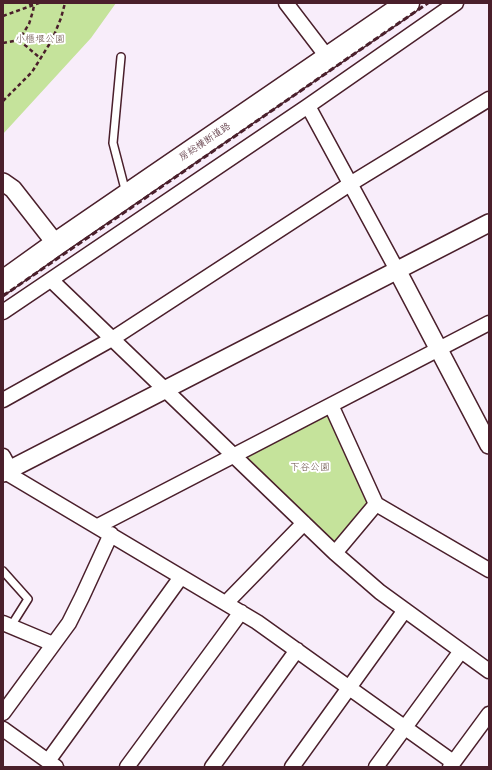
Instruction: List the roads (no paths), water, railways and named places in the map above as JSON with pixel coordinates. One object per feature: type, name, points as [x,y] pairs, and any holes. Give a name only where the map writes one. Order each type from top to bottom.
[{"type":"highway","name":"房総横断道路","points":[[3,282],[126,195],[408,3]]},
{"type":"street","points":[[286,3],[328,58]]},
{"type":"street","points":[[3,312],[308,106],[456,3]]},
{"type":"street","points":[[3,400],[112,339],[350,184],[489,99]]},
{"type":"street","points":[[308,106],[397,270],[489,445]]},
{"type":"street","points":[[3,182],[13,189],[56,244]]},
{"type":"street","points":[[5,468],[165,389],[489,223]]},
{"type":"street","points":[[51,280],[335,553],[380,592],[489,671]]},
{"type":"street","points":[[98,526],[489,323]]},
{"type":"street","points":[[331,405],[376,504],[489,570]]},
{"type":"street","points":[[5,468],[181,578],[257,622],[405,728],[452,765],[489,714]]},
{"type":"street","points":[[335,553],[376,504]]},
{"type":"street","points":[[226,604],[304,523]]},
{"type":"street","points":[[3,713],[69,623],[112,534]]},
{"type":"street","points":[[3,729],[50,765],[181,578]]},
{"type":"street","points":[[292,767],[405,610]]},
{"type":"street","points":[[127,767],[241,612]]},
{"type":"street","points":[[7,624],[53,644]]},
{"type":"street","points":[[212,767],[297,650]]},
{"type":"street","points":[[376,767],[461,651]]},
{"type":"lane","points":[[121,57],[113,143],[126,195]]},
{"type":"lane","points":[[3,571],[28,599],[7,624]]},
{"type":"railway","points":[[3,296],[428,3]]},
{"type":"park label","name":"小櫃堰公園","points":[[40,39]]},
{"type":"park label","name":"下谷公園","points":[[310,467]]}]
